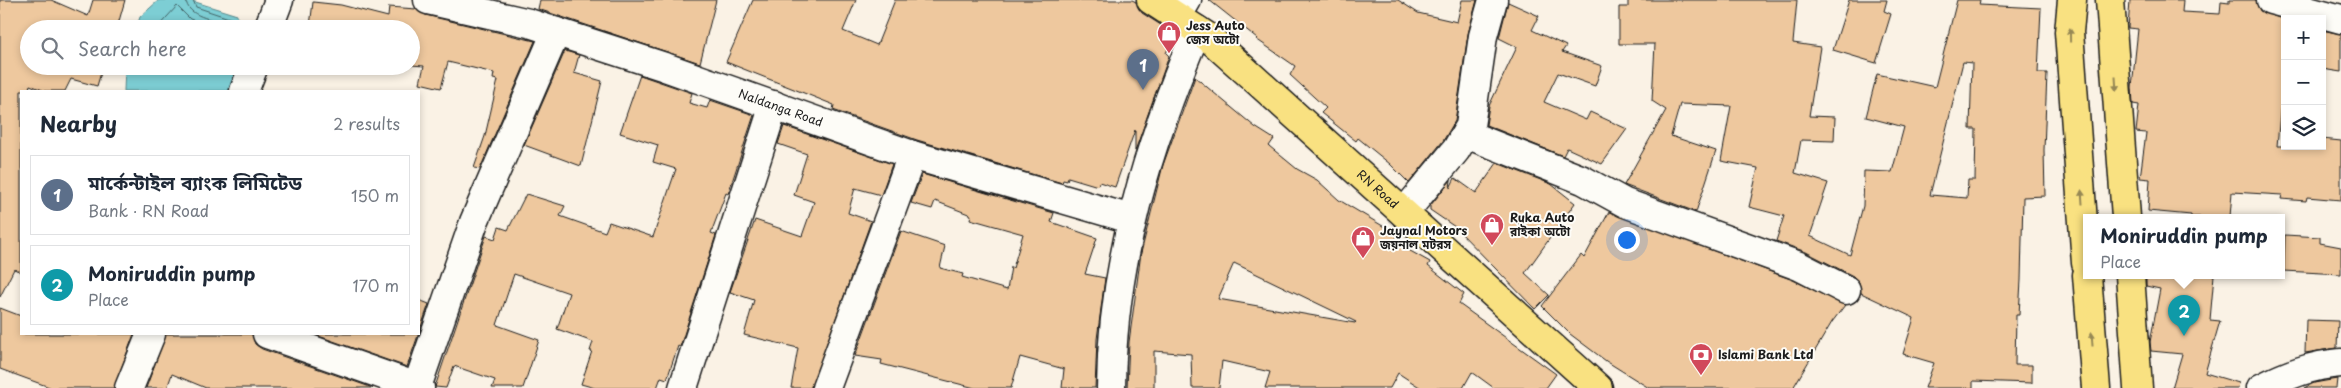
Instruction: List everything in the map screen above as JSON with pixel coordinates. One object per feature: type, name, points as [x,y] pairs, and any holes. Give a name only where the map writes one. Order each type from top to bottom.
[{"type":"highway","name":"RN Road","points":[[1151,0],[1187,16],[1598,388]]},
{"type":"highway","points":[[2072,0],[2069,32],[2083,222]]},
{"type":"highway","points":[[2110,0],[2126,214]]},
{"type":"highway","points":[[2087,279],[2096,388]]},
{"type":"highway","points":[[2130,279],[2138,388]]},
{"type":"street","points":[[271,20],[279,0]]},
{"type":"street","name":"Naldanga Road","points":[[428,0],[556,32],[774,105],[912,154],[1131,218]]},
{"type":"street","points":[[1404,213],[1456,150],[1470,126],[1483,36],[1493,0]]},
{"type":"street","points":[[2270,0],[2341,19]]},
{"type":"street","points":[[1111,388],[1114,314],[1131,218],[1187,16]]},
{"type":"street","points":[[269,335],[418,388],[474,222],[556,32]]},
{"type":"street","points":[[244,90],[250,75]]},
{"type":"street","points":[[682,388],[774,105]]},
{"type":"street","points":[[1466,134],[1583,180],[1625,203],[1799,266],[1846,290]]},
{"type":"street","points":[[826,388],[912,154]]},
{"type":"street","points":[[129,388],[151,335]]},
{"type":"street","points":[[2261,388],[2289,374],[2325,364],[2341,363]]},
{"type":"water","points":[[159,0],[189,0],[237,15],[238,20],[139,20]]},
{"type":"water","points":[[125,75],[235,75],[229,90],[124,90]]},
{"type":"building","points":[[0,0],[51,0],[88,16],[93,0],[125,0],[119,20],[20,20],[20,75],[100,75],[97,86],[71,79],[66,90],[42,90],[30,85],[28,90],[20,90],[20,272],[14,269],[0,297]]},
{"type":"building","points":[[540,0],[716,0],[700,63],[538,9]]},
{"type":"building","points":[[753,0],[856,0],[843,31],[877,45],[895,0],[1132,0],[1136,2],[1142,13],[1175,34],[1166,53],[1169,56],[1135,151],[1135,130],[1115,187],[1099,182],[1098,186],[1068,177],[1067,181],[1063,180],[1062,183],[917,140],[833,110],[834,105],[726,62]]},
{"type":"building","points":[[1209,0],[1398,0],[1418,13],[1457,22],[1462,0],[1477,0],[1468,34],[1455,121],[1443,141],[1409,183],[1390,164],[1358,138],[1356,141],[1321,113],[1326,108],[1290,75],[1295,66],[1256,39]]},
{"type":"building","points":[[1628,0],[1797,0],[1793,43],[1820,47],[1809,116],[1835,117],[1834,141],[1801,140],[1795,173],[1828,183],[1810,236],[1850,255],[1863,206],[1864,171],[1892,172],[1904,127],[1866,117],[1877,74],[1935,87],[1957,0],[1980,0],[1979,5],[2041,8],[2038,73],[2047,73],[2044,150],[2045,196],[2023,197],[2019,315],[2016,315],[2015,365],[2032,365],[2032,383],[1973,381],[1973,388],[1925,388],[1934,363],[1903,354],[1914,318],[1861,293],[1859,282],[1853,276],[1806,252],[1776,241],[1784,216],[1749,207],[1758,168],[1721,161],[1731,106],[1680,104],[1671,136],[1716,151],[1696,212],[1624,185],[1666,110],[1652,101],[1655,44],[1619,44],[1619,7],[1628,7]],"holes":[[[1963,62],[1972,63],[1970,129],[1976,129],[1975,180],[1968,180],[1967,198],[1930,195]]]},
{"type":"building","points":[[1849,0],[1887,0],[1884,11],[1891,14],[1876,63],[1833,50]]},
{"type":"building","points":[[2130,0],[2183,0],[2182,12],[2220,14],[2221,2],[2229,3],[2229,0],[2256,0],[2260,11],[2281,19],[2281,103],[2277,146],[2281,146],[2281,150],[2326,150],[2326,139],[2341,141],[2341,200],[2307,197],[2306,201],[2281,199],[2282,195],[2232,192],[2230,214],[2180,214],[2148,211],[2150,179],[2140,178],[2146,133],[2136,132],[2139,105],[2133,104],[2132,87],[2138,29],[2128,28]]},
{"type":"building","points":[[313,2],[341,5],[388,17],[389,7],[416,9],[425,15],[535,41],[480,169],[474,168],[485,136],[498,80],[493,79],[494,73],[448,62],[441,88],[420,83],[424,66],[420,66],[420,20],[311,20]]},
{"type":"building","points":[[1508,2],[1539,16],[1532,30],[1566,46],[1562,52],[1602,66],[1595,86],[1558,73],[1544,102],[1586,120],[1590,112],[1627,129],[1602,164],[1567,148],[1563,156],[1486,125],[1489,106],[1517,47],[1499,38]]},
{"type":"building","points":[[2326,31],[2341,34],[2341,72],[2326,70]]},
{"type":"building","points":[[565,51],[579,55],[574,73],[602,81],[581,166],[524,145]]},
{"type":"building","points":[[640,75],[692,93],[689,103],[707,108],[710,100],[754,115],[728,194],[726,193],[711,233],[716,235],[680,347],[678,346],[667,379],[661,377],[657,388],[595,388],[581,384],[592,351],[590,351],[593,342],[557,329],[569,293],[514,274],[497,325],[539,340],[523,388],[492,388],[495,380],[454,366],[446,388],[435,387],[486,236],[495,239],[499,227],[508,230],[526,194],[565,206],[560,216],[605,232],[609,222],[653,237],[676,169],[653,162],[658,145],[620,133]]},
{"type":"building","points":[[1195,77],[1255,127],[1274,139],[1269,146],[1297,169],[1317,180],[1339,200],[1398,235],[1394,242],[1430,262],[1428,266],[1464,294],[1459,304],[1556,374],[1546,388],[1494,388],[1472,372],[1463,388],[1421,388],[1398,373],[1390,388],[1265,388],[1270,372],[1222,361],[1219,388],[1192,388],[1191,354],[1154,351],[1154,388],[1127,388],[1129,342],[1141,253],[1163,165]],"holes":[[[1234,263],[1355,323],[1218,299]]]},
{"type":"building","points":[[784,126],[892,164],[881,195],[855,188],[848,213],[871,221],[811,388],[791,388],[798,348],[744,335],[754,300],[730,292],[755,220],[802,236],[814,202],[794,195],[807,154],[778,144]]},
{"type":"building","points":[[1497,163],[1551,184],[1575,203],[1525,273],[1549,295],[1535,309],[1455,227],[1430,210],[1430,206],[1451,180],[1450,188],[1455,178],[1476,193]]},
{"type":"building","points":[[922,174],[1054,213],[1051,222],[1097,238],[1085,274],[1105,278],[1097,339],[1095,388],[1062,388],[1064,369],[1020,357],[1011,388],[975,388],[881,364],[882,360],[855,356],[901,231],[945,246],[940,268],[963,274],[962,277],[1007,290],[1011,267],[1013,268],[1023,234],[970,219],[971,215],[935,201],[932,209],[911,203]]},
{"type":"building","points":[[1609,212],[1793,280],[1845,305],[1832,322],[1793,388],[1649,388],[1606,361],[1570,334],[1542,306],[1581,255],[1584,258]]},
{"type":"building","points":[[2285,235],[2320,237],[2320,243],[2341,247],[2341,274],[2285,271]]},
{"type":"building","points":[[2146,279],[2214,279],[2210,320],[2220,321],[2205,373],[2239,383],[2238,388],[2172,388],[2182,354],[2151,351],[2150,342],[2160,289],[2146,286]]},
{"type":"building","points":[[420,300],[429,304],[420,330]]},
{"type":"building","points":[[0,308],[20,316],[20,335],[134,335],[114,388],[52,388],[0,369]]},
{"type":"building","points":[[2306,320],[2338,321],[2337,348],[2305,353]]},
{"type":"building","points":[[166,335],[252,335],[255,344],[262,349],[373,388],[206,388],[172,374],[167,388],[146,388]]},
{"type":"building","points":[[316,335],[419,335],[407,367]]},
{"type":"building","points":[[2337,379],[2336,388],[2304,388],[2314,383]]},
{"type":"place","name":"Jess Auto জেস অটো","points":[[1169,54]]},
{"type":"place","name":"মার্কেন্টাইল ব্যাংক লিমিটেড","points":[[1143,90]]},
{"type":"place","name":"Ryka Auto রাইকা অটো","points":[[1492,246]]},
{"type":"place","name":"Jaynal Motors জয়নাল মটরস","points":[[1363,259]]},
{"type":"place","name":"Moniruddin pump","points":[[2184,336]]},
{"type":"place","name":"Islami Bank Ltd","points":[[1701,376]]}]
